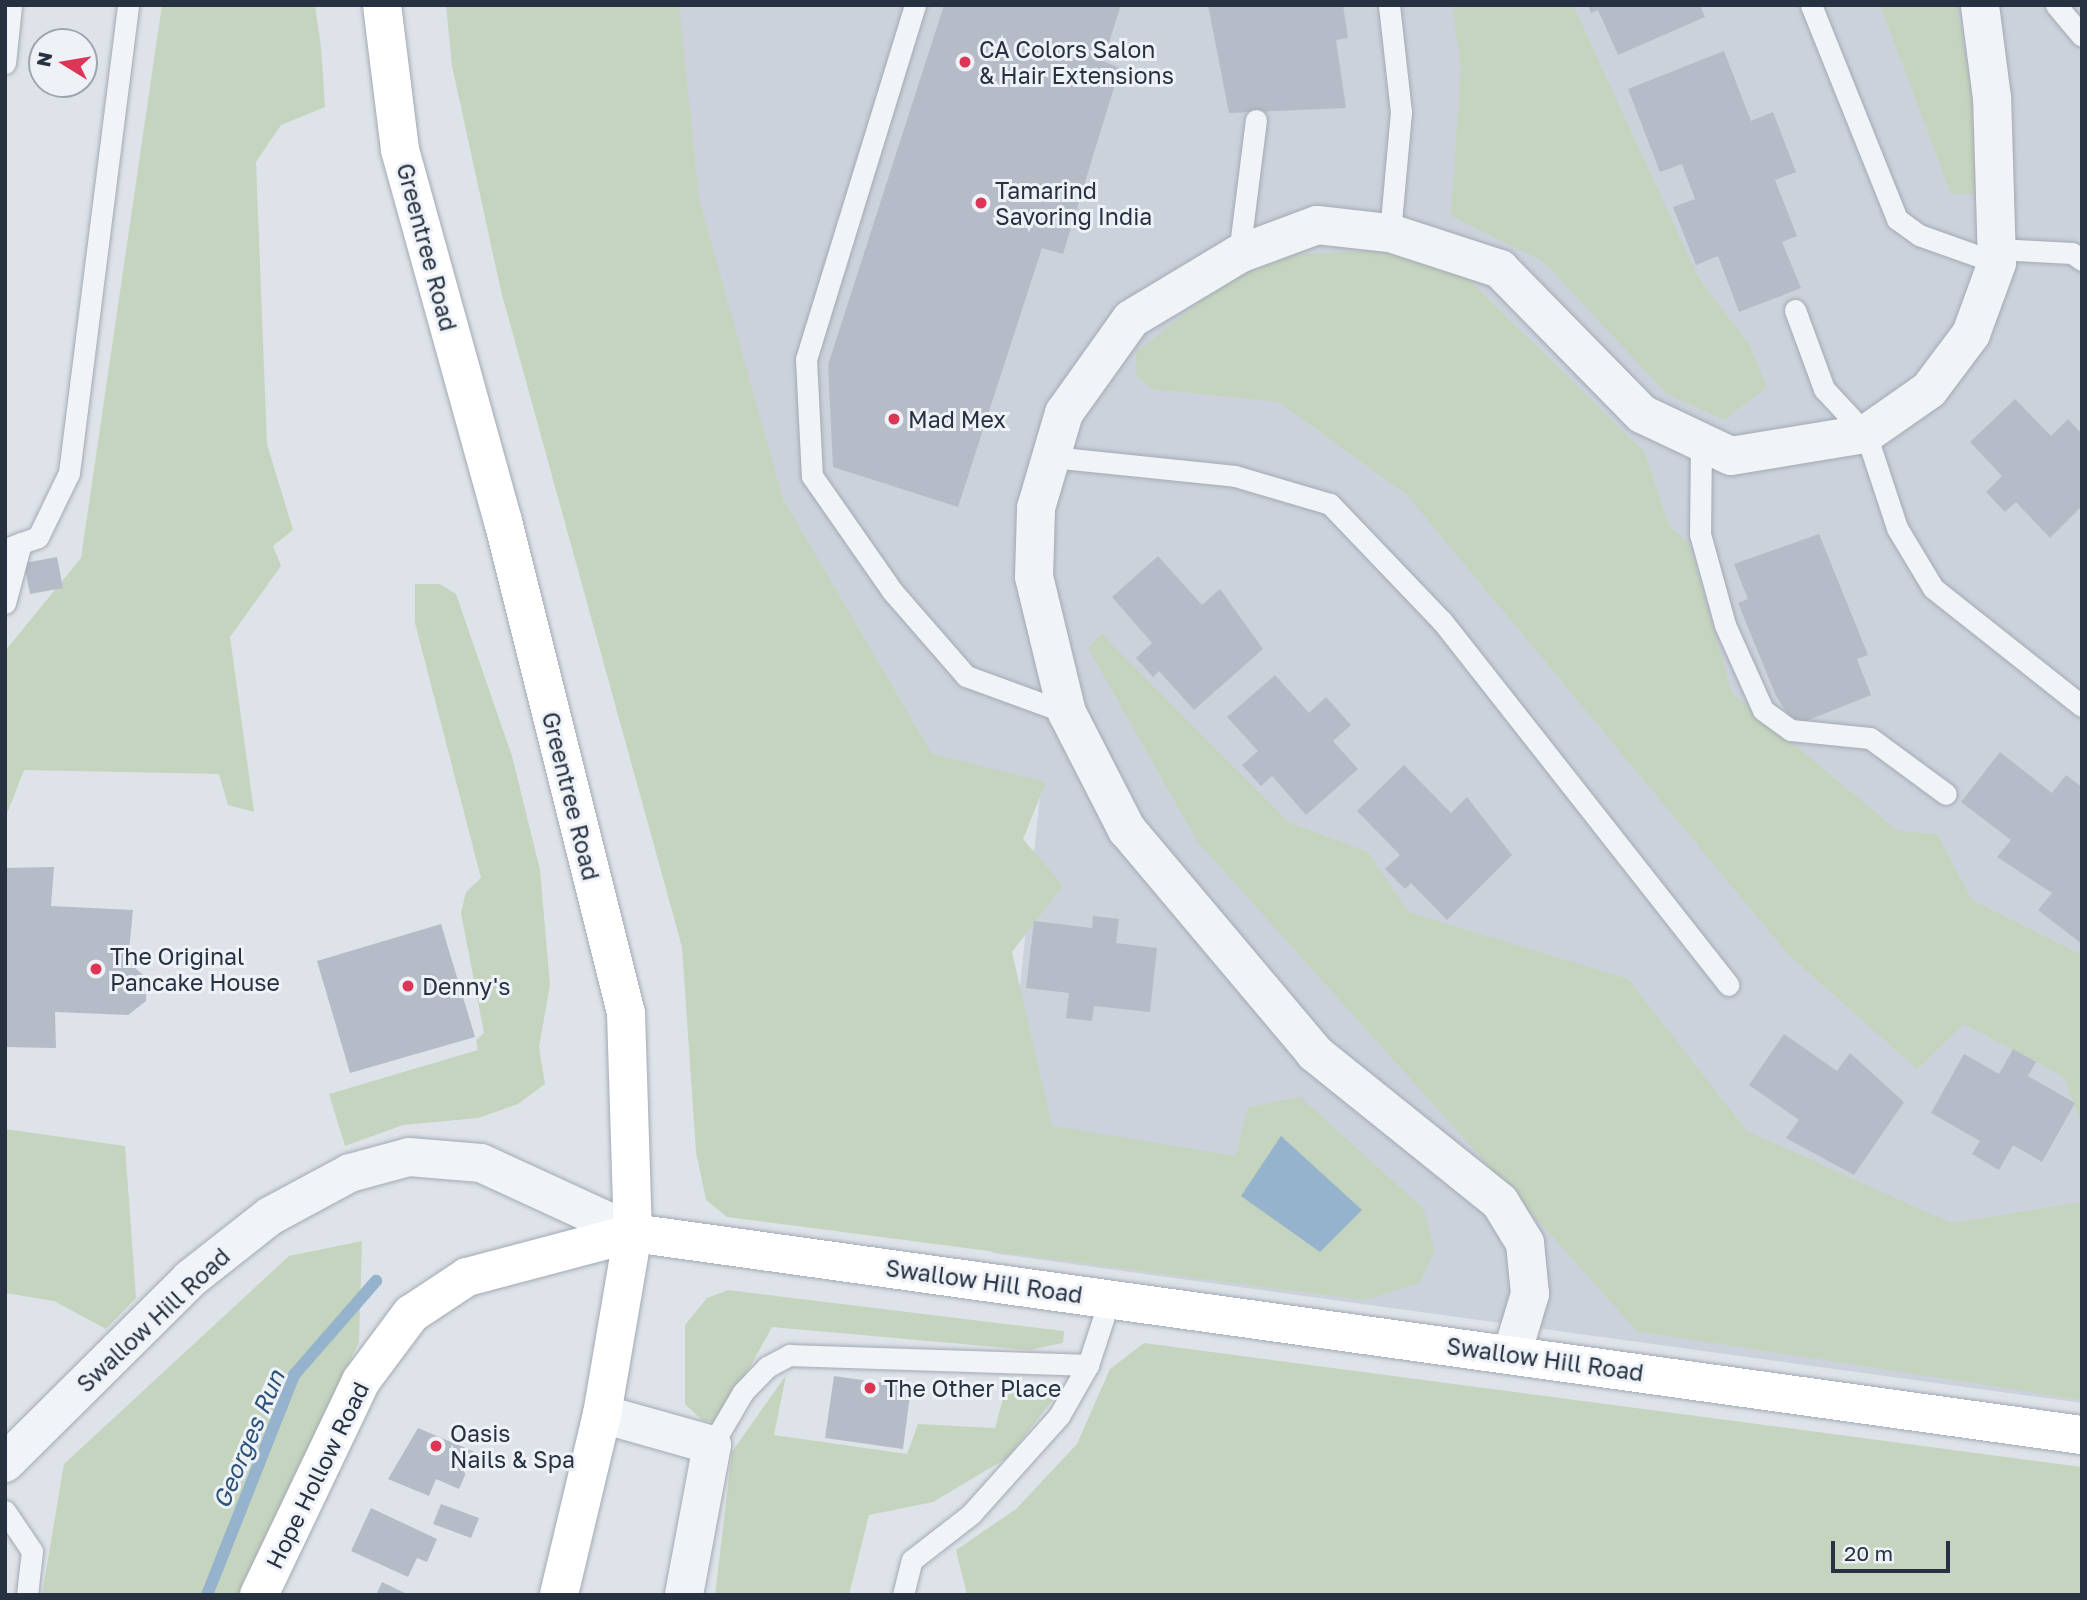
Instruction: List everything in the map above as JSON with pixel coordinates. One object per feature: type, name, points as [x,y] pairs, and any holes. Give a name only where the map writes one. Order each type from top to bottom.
[{"type":"main road","name":"Greentree Road","points":[[382,5],[400,150],[503,521],[626,1013],[634,1233],[602,1414],[559,1595]]},
{"type":"main road","name":"Swallow Hill Road","points":[[634,1233],[2082,1435]]},
{"type":"main road","name":"Hope Hollow Road","points":[[259,1595],[361,1381],[411,1314],[467,1277],[634,1233]]},
{"type":"street","points":[[1512,1354],[1530,1294],[1525,1243],[1500,1202],[1315,1053],[1127,830],[1068,713],[1034,577],[1035,508],[1064,413],[1131,319],[1239,254],[1317,225],[1390,233],[1500,269],[1642,414],[1731,456],[1866,435],[1929,390],[1971,334],[1997,256],[1992,99],[1980,5]]},
{"type":"street","name":"Swallow Hill Road","points":[[5,1463],[190,1279],[270,1216],[350,1173],[409,1157],[481,1163],[634,1233]]},
{"type":"street","points":[[602,1414],[712,1446],[684,1595]]},
{"type":"lane","points":[[5,63],[11,5]]},
{"type":"lane","points":[[5,603],[13,546],[37,537],[69,473],[128,5]]},
{"type":"lane","points":[[915,5],[806,359],[812,476],[893,592],[966,676],[1068,713]]},
{"type":"lane","points":[[1389,5],[1401,112],[1390,233]]},
{"type":"lane","points":[[1811,5],[1898,219],[1919,235],[1997,256],[2072,253],[2082,260]]},
{"type":"lane","points":[[2056,5],[2082,36]]},
{"type":"lane","points":[[1239,254],[1256,120]]},
{"type":"lane","points":[[1794,310],[1824,388],[1866,435],[1897,528],[1933,588],[2082,706]]},
{"type":"lane","points":[[1701,442],[1700,534],[1725,625],[1763,710],[1791,730],[1870,738],[1946,794]]},
{"type":"lane","points":[[1052,457],[1235,476],[1330,504],[1442,621],[1728,985]]},
{"type":"lane","points":[[903,1595],[912,1560],[971,1514],[1059,1416],[1087,1365],[1110,1298]]},
{"type":"lane","points":[[712,1446],[743,1392],[766,1367],[790,1355],[1087,1365]]},
{"type":"lane","points":[[5,1511],[32,1551],[27,1595]]},
{"type":"shaded area","points":[[606,5],[2082,5],[2082,1403],[992,1253],[1040,796],[889,787],[751,564]]},
{"type":"green space","points":[[162,5],[315,5],[321,47],[325,107],[281,125],[256,162],[267,444],[293,530],[273,546],[281,566],[230,637],[254,812],[228,805],[219,774],[24,770],[5,819],[5,651],[81,558]]},
{"type":"green space","points":[[446,5],[679,5],[699,199],[783,499],[932,754],[1046,782],[1023,839],[1063,886],[1012,952],[1052,1126],[1236,1156],[1248,1107],[1300,1097],[1424,1209],[1435,1251],[1419,1283],[1365,1300],[727,1217],[706,1200],[696,1152],[682,947],[501,291],[452,66]]},
{"type":"green space","points":[[1452,5],[1573,5],[1699,279],[1749,344],[1767,387],[1724,420],[1667,394],[1543,261],[1451,216],[1461,67]]},
{"type":"green space","points":[[1880,5],[1957,5],[1988,194],[1951,194]]},
{"type":"green space","points":[[1378,251],[1465,276],[1645,453],[1669,526],[1689,543],[1732,693],[1898,831],[1937,834],[1972,900],[2082,955],[2082,1126],[2064,1077],[1964,1024],[1917,1069],[1788,954],[1406,494],[1279,402],[1152,389],[1136,375],[1136,352],[1224,283],[1295,254]]},
{"type":"green space","points":[[415,584],[440,584],[456,594],[512,756],[540,870],[550,985],[539,1047],[545,1084],[518,1104],[478,1118],[403,1125],[345,1146],[329,1094],[478,1050],[476,1040],[484,1033],[461,913],[466,892],[481,878],[415,623]]},
{"type":"green space","points":[[1102,634],[1288,822],[1368,852],[1408,912],[1628,979],[1747,1131],[1951,1223],[2082,1202],[2082,1400],[1637,1331],[1197,841],[1088,648]]},
{"type":"green space","points":[[5,1129],[125,1146],[136,1298],[106,1329],[54,1301],[5,1293]]},
{"type":"green space","points":[[362,1241],[359,1342],[239,1595],[42,1595],[64,1464],[289,1256]]},
{"type":"green space","points":[[728,1290],[1064,1331],[1063,1343],[1029,1350],[772,1327],[726,1411],[715,1422],[703,1421],[685,1404],[685,1325],[707,1298]]},
{"type":"green space","points":[[1144,1343],[2082,1467],[2082,1595],[967,1595],[956,1550],[1016,1509],[1077,1444],[1110,1369]]},
{"type":"green space","points":[[786,1375],[774,1435],[907,1454],[918,1424],[995,1428],[1006,1388],[1047,1384],[1059,1392],[1007,1458],[933,1502],[869,1515],[849,1595],[715,1595],[732,1452]]},
{"type":"water","points":[[1281,1136],[1362,1210],[1320,1252],[1241,1196]]},
{"type":"building","points":[[944,5],[1121,5],[1103,61],[1120,68],[1063,254],[1042,248],[958,507],[833,467],[828,365]]},
{"type":"building","points":[[1208,5],[1343,5],[1348,38],[1336,40],[1346,108],[1229,113]]},
{"type":"building","points":[[1588,5],[1700,5],[1705,17],[1618,55],[1598,10],[1591,13]]},
{"type":"building","points":[[1724,51],[1751,121],[1773,112],[1796,172],[1775,180],[1797,236],[1782,242],[1801,288],[1739,312],[1718,256],[1696,265],[1673,207],[1695,199],[1682,164],[1660,172],[1628,89]]},
{"type":"building","points":[[2015,399],[2051,436],[2068,419],[2082,434],[2082,506],[2050,538],[2016,502],[2005,512],[1986,492],[2002,476],[1970,442]]},
{"type":"building","points":[[1819,534],[1868,655],[1857,659],[1871,695],[1801,723],[1790,718],[1776,696],[1738,603],[1748,599],[1734,564]]},
{"type":"building","points":[[1158,556],[1202,605],[1220,589],[1263,649],[1194,710],[1159,671],[1153,677],[1136,658],[1152,643],[1112,597]]},
{"type":"building","points":[[57,557],[63,588],[30,594],[24,563]]},
{"type":"building","points":[[1275,675],[1309,713],[1326,697],[1351,725],[1333,741],[1358,769],[1306,815],[1272,776],[1261,786],[1242,765],[1258,751],[1227,717]]},
{"type":"building","points":[[2000,752],[2052,793],[2066,775],[2082,787],[2082,944],[2038,910],[2052,893],[1997,857],[2011,840],[1961,802]]},
{"type":"building","points":[[1404,765],[1451,813],[1467,797],[1512,855],[1447,920],[1411,883],[1405,889],[1385,869],[1400,855],[1357,811]]},
{"type":"building","points":[[54,867],[51,906],[133,910],[128,961],[147,979],[146,1001],[128,1015],[55,1012],[56,1048],[5,1047],[5,868]]},
{"type":"building","points":[[1093,916],[1119,919],[1116,943],[1157,948],[1150,1012],[1094,1006],[1092,1021],[1066,1018],[1069,993],[1026,988],[1034,921],[1092,928]]},
{"type":"building","points":[[441,924],[475,1037],[350,1073],[317,961]]},
{"type":"building","points":[[1784,1034],[1837,1071],[1850,1053],[1904,1102],[1854,1175],[1786,1138],[1799,1120],[1749,1085]]},
{"type":"building","points":[[2013,1049],[2036,1062],[2028,1076],[2075,1103],[2042,1162],[2013,1145],[1999,1170],[1972,1154],[1980,1141],[1931,1113],[1964,1054],[1999,1074]]},
{"type":"building","points":[[834,1376],[911,1387],[903,1449],[825,1438]]},
{"type":"building","points":[[418,1428],[475,1452],[459,1489],[436,1479],[429,1496],[388,1479]]},
{"type":"building","points":[[441,1504],[479,1518],[471,1538],[433,1524]]},
{"type":"building","points":[[371,1508],[437,1539],[427,1562],[417,1558],[408,1577],[351,1551]]},
{"type":"building","points":[[382,1582],[409,1595],[376,1595]]},
{"type":"waterway","name":"Georges Run","points":[[207,1595],[294,1375],[376,1281]]},
{"type":"place","name":"CA Colors Salon & Hair Extensions","points":[[965,62]]},
{"type":"place","name":"Tamarind Savoring India","points":[[981,203]]},
{"type":"place","name":"Mad Mex","points":[[894,419]]},
{"type":"place","name":"The Original Pancake House","points":[[96,969]]},
{"type":"place","name":"Denny's","points":[[408,986]]},
{"type":"place","name":"The Other Place","points":[[870,1388]]},
{"type":"place","name":"Oasis Nails & Spa","points":[[436,1446]]}]
